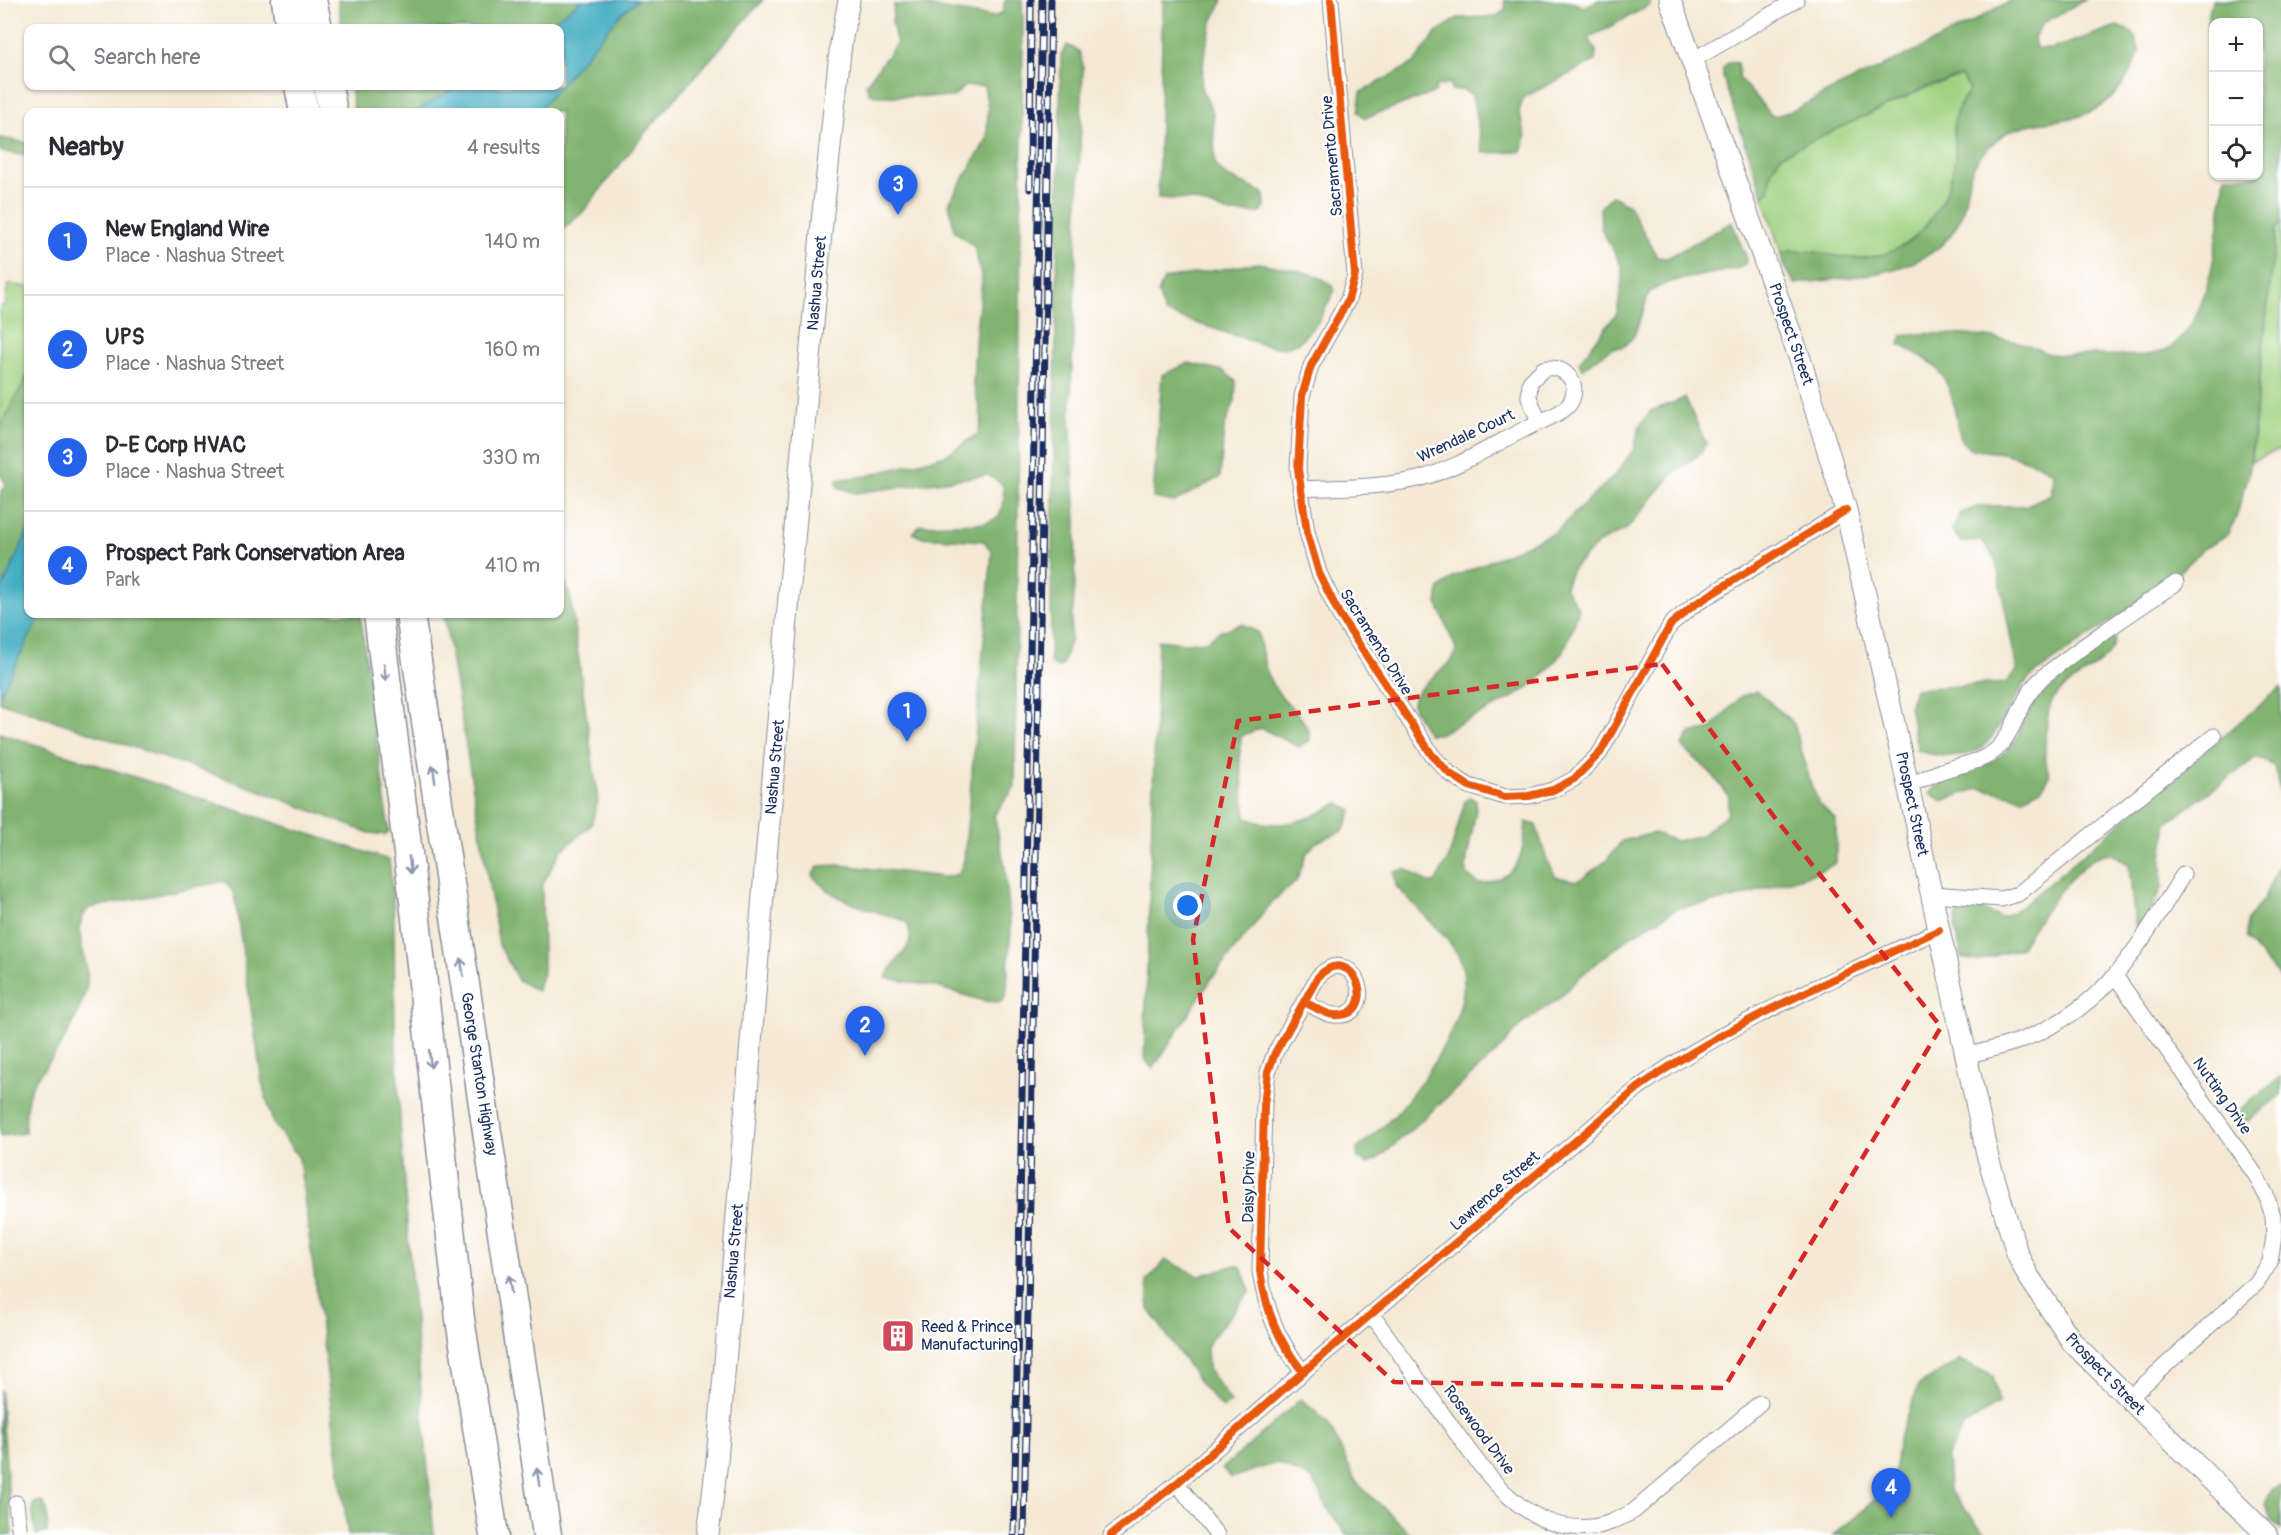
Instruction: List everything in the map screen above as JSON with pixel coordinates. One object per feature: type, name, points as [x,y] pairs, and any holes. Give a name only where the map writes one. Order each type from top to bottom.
[{"type":"highway","points":[[286,0],[289,24]]},
{"type":"highway","points":[[312,0],[317,24]]},
{"type":"highway","points":[[300,90],[303,108]]},
{"type":"highway","points":[[329,90],[332,108]]},
{"type":"highway","points":[[379,618],[414,901],[443,1188],[465,1358],[494,1535]]},
{"type":"highway","name":"George Stanton Highway","points":[[411,618],[547,1535]]},
{"type":"highway","points":[[465,1358],[480,1535]]},
{"type":"main road","name":"Nashua Street","points":[[708,1535],[717,1461],[765,867],[822,222],[841,43],[849,0]]},
{"type":"main road","name":"Prospect Street","points":[[1671,0],[1796,348],[1846,510],[1991,1167],[2008,1228],[2022,1263],[2073,1343],[2267,1535]]},
{"type":"street","name":"Sacramento Drive","points":[[1331,0],[1355,275],[1348,300],[1311,366],[1302,396],[1297,449],[1300,489],[1313,554],[1339,614],[1432,755],[1449,773],[1469,786],[1492,795],[1517,797],[1541,794],[1564,785],[1592,762],[1606,742],[1661,639],[1683,613],[1846,510]]},
{"type":"street","points":[[1693,60],[1796,0]]},
{"type":"street","name":"Wrendale Court","points":[[1300,489],[1416,479],[1451,466],[1539,422]]},
{"type":"street","points":[[1908,785],[1993,753],[2003,742],[2026,696],[2043,677],[2109,627],[2176,584]]},
{"type":"street","points":[[1932,894],[2001,899],[2018,894],[2214,736]]},
{"type":"street","points":[[1966,1056],[2019,1041],[2081,1008],[2116,977],[2183,875]]},
{"type":"street","name":"Lawrence Street","points":[[1111,1535],[1177,1483],[1303,1372],[1638,1088],[1676,1061],[1781,1004],[1939,930]]},
{"type":"street","name":"Nutting Drive","points":[[2116,977],[2255,1174],[2273,1216],[2274,1236],[2270,1262],[2257,1283],[2128,1399]]},
{"type":"street","name":"Daisy Drive","points":[[1303,1372],[1285,1350],[1272,1326],[1264,1299],[1260,1271],[1265,1089],[1275,1053],[1304,1002]]},
{"type":"street","name":"Rosewood Drive","points":[[1372,1315],[1486,1474],[1510,1498],[1524,1508],[1554,1522],[1574,1527],[1602,1525],[1634,1511],[1760,1403]]},
{"type":"street","points":[[1177,1483],[1218,1535]]},
{"type":"street","points":[[16,1503],[20,1535]]},
{"type":"highlighted area","points":[[1662,664],[1775,818],[1941,1027],[1724,1388],[1394,1382],[1229,1228],[1193,939],[1238,721]]},
{"type":"green space","points":[[338,0],[582,0],[549,24],[341,24]]},
{"type":"green space","points":[[638,0],[763,0],[644,134],[582,213],[564,229],[564,108],[540,108],[556,90],[564,90],[564,80],[621,14]]},
{"type":"green space","points":[[1005,0],[1022,0],[1023,22],[1015,787],[994,815],[1005,867],[1011,930],[1006,997],[1001,1002],[984,1001],[933,986],[886,978],[908,946],[910,939],[906,921],[843,899],[821,885],[812,875],[819,866],[840,865],[944,877],[959,874],[964,860],[992,552],[984,541],[920,537],[913,533],[920,525],[985,523],[999,517],[1004,501],[1003,485],[988,475],[855,493],[838,487],[837,480],[867,476],[946,455],[978,434],[982,419],[973,383],[982,280],[975,248],[954,230],[949,203],[987,139],[988,107],[984,86],[965,86],[953,97],[880,96],[869,93],[866,84],[897,43],[892,23],[894,5],[920,5],[995,17],[1003,12]]},
{"type":"green space","points":[[1163,0],[1223,0],[1212,22],[1204,56],[1201,88],[1213,113],[1215,165],[1226,176],[1264,193],[1265,207],[1261,213],[1230,213],[1192,200],[1158,198]]},
{"type":"green space","points":[[1504,0],[1566,0],[1584,7],[1599,0],[1651,0],[1650,5],[1589,38],[1596,51],[1595,61],[1524,97],[1519,111],[1526,137],[1521,152],[1483,153],[1472,95],[1463,90],[1451,90],[1450,83],[1435,86],[1436,92],[1365,118],[1358,112],[1361,92],[1414,63],[1437,32],[1458,18],[1496,17],[1506,8]]},
{"type":"green space","points":[[2011,0],[2084,0],[2043,23],[2034,37],[2036,48],[2052,49],[2117,26],[2133,32],[2140,52],[2129,75],[2115,94],[2096,109],[2072,118],[2017,128],[1994,142],[1983,153],[1972,170],[1961,215],[1954,230],[1941,246],[1924,257],[1882,272],[1795,284],[1784,265],[1781,253],[1803,251],[1852,258],[1882,255],[1913,238],[1926,225],[1937,211],[1951,177],[1955,159],[1955,117],[1970,89],[1961,76],[1927,87],[1781,155],[1771,171],[1769,191],[1763,196],[1723,78],[1723,68],[1729,62],[1737,63],[1740,79],[1772,116],[1796,109],[1924,47]]},
{"type":"green space","points":[[2212,0],[2281,0],[2281,223],[2276,229],[2249,473],[2236,518],[2227,535],[2204,548],[2179,573],[2028,679],[1997,729],[1977,750],[1962,756],[1943,756],[1918,751],[1909,707],[1915,689],[2005,683],[2017,671],[1996,561],[1983,541],[1961,542],[1952,530],[1961,513],[1981,506],[2025,506],[2051,494],[2053,473],[2019,457],[1977,450],[1967,446],[1960,436],[1953,401],[1944,379],[1932,363],[1899,345],[1902,335],[1945,334],[1998,339],[2025,344],[2046,353],[2067,356],[2150,355],[2164,351],[2180,339],[2193,321],[2211,272],[2225,180],[2263,180],[2263,18],[2209,18],[2209,36],[2207,22]]},
{"type":"green space","points":[[1067,45],[1079,51],[1083,67],[1070,421],[1076,520],[1075,583],[1070,641],[1062,666],[1055,667],[1050,662],[1061,55]]},
{"type":"green space","points":[[1961,76],[1970,89],[1955,117],[1955,159],[1951,177],[1936,211],[1913,238],[1882,255],[1863,258],[1803,251],[1781,253],[1763,196],[1769,191],[1771,171],[1781,155],[1927,87]]},
{"type":"green space","points":[[351,90],[451,90],[421,108],[353,108]]},
{"type":"green space","points":[[0,138],[24,142],[24,155],[0,151]]},
{"type":"green space","points":[[1612,196],[1629,205],[1657,257],[1667,258],[1732,222],[1746,257],[1745,264],[1739,268],[1669,282],[1650,291],[1634,336],[1623,347],[1612,348],[1582,369],[1579,362],[1617,313],[1622,267],[1601,228],[1600,208]]},
{"type":"green space","points":[[2281,223],[2281,449],[2251,461],[2276,229]]},
{"type":"green space","points":[[1258,263],[1312,275],[1330,284],[1335,290],[1318,322],[1299,342],[1283,348],[1264,345],[1165,313],[1158,293],[1164,279]]},
{"type":"green space","points":[[8,284],[24,286],[24,382],[0,427],[0,306],[5,306]]},
{"type":"green space","points":[[1189,363],[1223,371],[1236,381],[1235,400],[1224,428],[1220,477],[1174,502],[1153,498],[1162,375]]},
{"type":"green space","points":[[24,382],[24,540],[0,593],[0,494],[6,484],[0,474],[0,427]]},
{"type":"green space","points":[[1685,398],[1706,443],[1701,453],[1673,473],[1627,529],[1599,543],[1572,569],[1565,587],[1579,609],[1562,652],[1537,680],[1506,701],[1439,734],[1428,734],[1414,709],[1414,698],[1424,684],[1447,665],[1457,651],[1437,603],[1439,589],[1454,577],[1555,532],[1617,473],[1634,449],[1640,425],[1651,411]]},
{"type":"green space","points":[[564,579],[570,596],[598,801],[591,825],[561,851],[542,885],[543,973],[537,991],[518,980],[499,945],[445,618],[564,618]]},
{"type":"green space","points":[[39,618],[361,618],[389,831],[386,835],[369,833],[256,789],[0,702],[0,695]]},
{"type":"green space","points":[[1241,624],[1258,632],[1271,682],[1305,724],[1310,740],[1299,747],[1261,728],[1241,736],[1240,758],[1246,818],[1270,824],[1282,824],[1306,819],[1339,803],[1352,811],[1344,830],[1315,843],[1307,853],[1296,882],[1273,901],[1212,978],[1153,1069],[1144,1058],[1158,640],[1185,643],[1206,641],[1219,632]]},
{"type":"green space","points":[[2115,637],[2108,655],[2061,691],[2050,706],[2045,751],[2050,776],[2041,789],[2023,798],[1979,788],[1942,801],[1930,793],[1948,780],[2000,756],[2013,744],[2026,712],[2037,696],[2069,669]]},
{"type":"green space","points":[[2281,687],[2281,796],[2274,766],[2257,757],[2167,823],[2162,858],[2162,889],[2143,923],[2135,926],[2129,865],[2113,854],[2101,855],[2088,862],[2061,890],[2020,948],[1978,961],[1962,958],[1955,928],[1958,908],[1976,907],[2002,918],[2021,907]]},
{"type":"green space","points":[[1757,691],[1794,724],[1812,788],[1820,804],[1836,820],[1836,863],[1815,873],[1732,899],[1678,908],[1631,936],[1583,974],[1558,999],[1521,1025],[1496,1053],[1382,1156],[1367,1164],[1358,1158],[1357,1149],[1398,1112],[1436,1059],[1457,1015],[1463,993],[1463,972],[1457,953],[1437,928],[1396,886],[1394,872],[1406,869],[1428,883],[1435,883],[1449,857],[1465,801],[1470,797],[1476,801],[1476,809],[1466,864],[1467,875],[1478,884],[1502,877],[1516,865],[1523,846],[1526,822],[1536,825],[1547,860],[1556,877],[1578,881],[1606,861],[1622,841],[1654,833],[1676,841],[1702,835],[1728,813],[1729,797],[1713,775],[1682,746],[1690,733],[1710,730],[1740,697]]},
{"type":"green space","points":[[0,733],[389,860],[392,883],[395,1023],[403,1168],[434,1535],[348,1535],[299,1158],[273,1123],[262,1082],[234,893],[225,881],[89,908],[80,925],[87,983],[80,1007],[60,1046],[31,1088],[27,1104],[25,1133],[0,1136]]},
{"type":"green space","points":[[2281,859],[2281,979],[2246,939],[2246,922],[2264,898]]},
{"type":"green space","points":[[2281,1077],[2281,1095],[2244,1124],[2237,1119],[2241,1109]]},
{"type":"green space","points":[[1166,1260],[1199,1276],[1236,1265],[1241,1267],[1250,1291],[1207,1344],[1208,1369],[1231,1402],[1223,1408],[1202,1386],[1149,1309],[1147,1281]]},
{"type":"green space","points":[[1960,1360],[1993,1376],[1999,1403],[1964,1426],[1947,1456],[1949,1490],[1987,1535],[1833,1535],[1872,1503],[1894,1472],[1900,1434],[1919,1385]]},
{"type":"green space","points":[[0,1389],[12,1535],[0,1535]]},
{"type":"green space","points":[[1301,1399],[1328,1423],[1357,1483],[1412,1535],[1347,1535],[1328,1509],[1313,1479],[1276,1463],[1231,1478],[1222,1469]]},
{"type":"green space","points":[[2281,1485],[2281,1529],[2272,1521],[2265,1504],[2272,1489]]},
{"type":"green space","points":[[41,1501],[47,1511],[47,1532],[36,1535],[32,1508],[34,1503]]},
{"type":"water","points":[[582,0],[638,0],[621,14],[564,80],[564,24],[549,24]]},
{"type":"water","points":[[451,90],[556,90],[540,108],[421,108]]},
{"type":"water","points":[[24,540],[24,618],[39,618],[0,695],[0,593]]},
{"type":"railway","points":[[1030,189],[1031,0]]},
{"type":"railway","points":[[1014,1535],[1042,0]]},
{"type":"railway","points":[[1024,1535],[1051,0]]},
{"type":"cycle path","points":[[1331,0],[1355,275],[1348,300],[1311,366],[1302,396],[1298,469],[1307,532],[1319,573],[1339,614],[1432,755],[1449,773],[1469,786],[1505,797],[1529,796],[1553,790],[1574,779],[1600,753],[1671,624],[1694,605],[1846,510]]},
{"type":"cycle path","points":[[1111,1535],[1177,1483],[1303,1372],[1638,1088],[1710,1042],[1785,1002],[1939,930]]},
{"type":"cycle path","points":[[1303,1372],[1274,1325],[1260,1271],[1264,1105],[1268,1072],[1275,1053],[1318,977],[1331,968],[1342,967],[1352,973],[1360,994],[1357,1005],[1349,1013],[1334,1015],[1304,1002]]},
{"type":"place","name":"D-E Corp HVAC","points":[[898,215]]},
{"type":"place","name":"New England Wire","points":[[907,742]]},
{"type":"place","name":"UPS","points":[[865,1056]]},
{"type":"place","name":"Reed & Prince Manufacturing","points":[[898,1336]]},
{"type":"place","name":"Prospect Park Conservation Area","points":[[1891,1518]]}]
